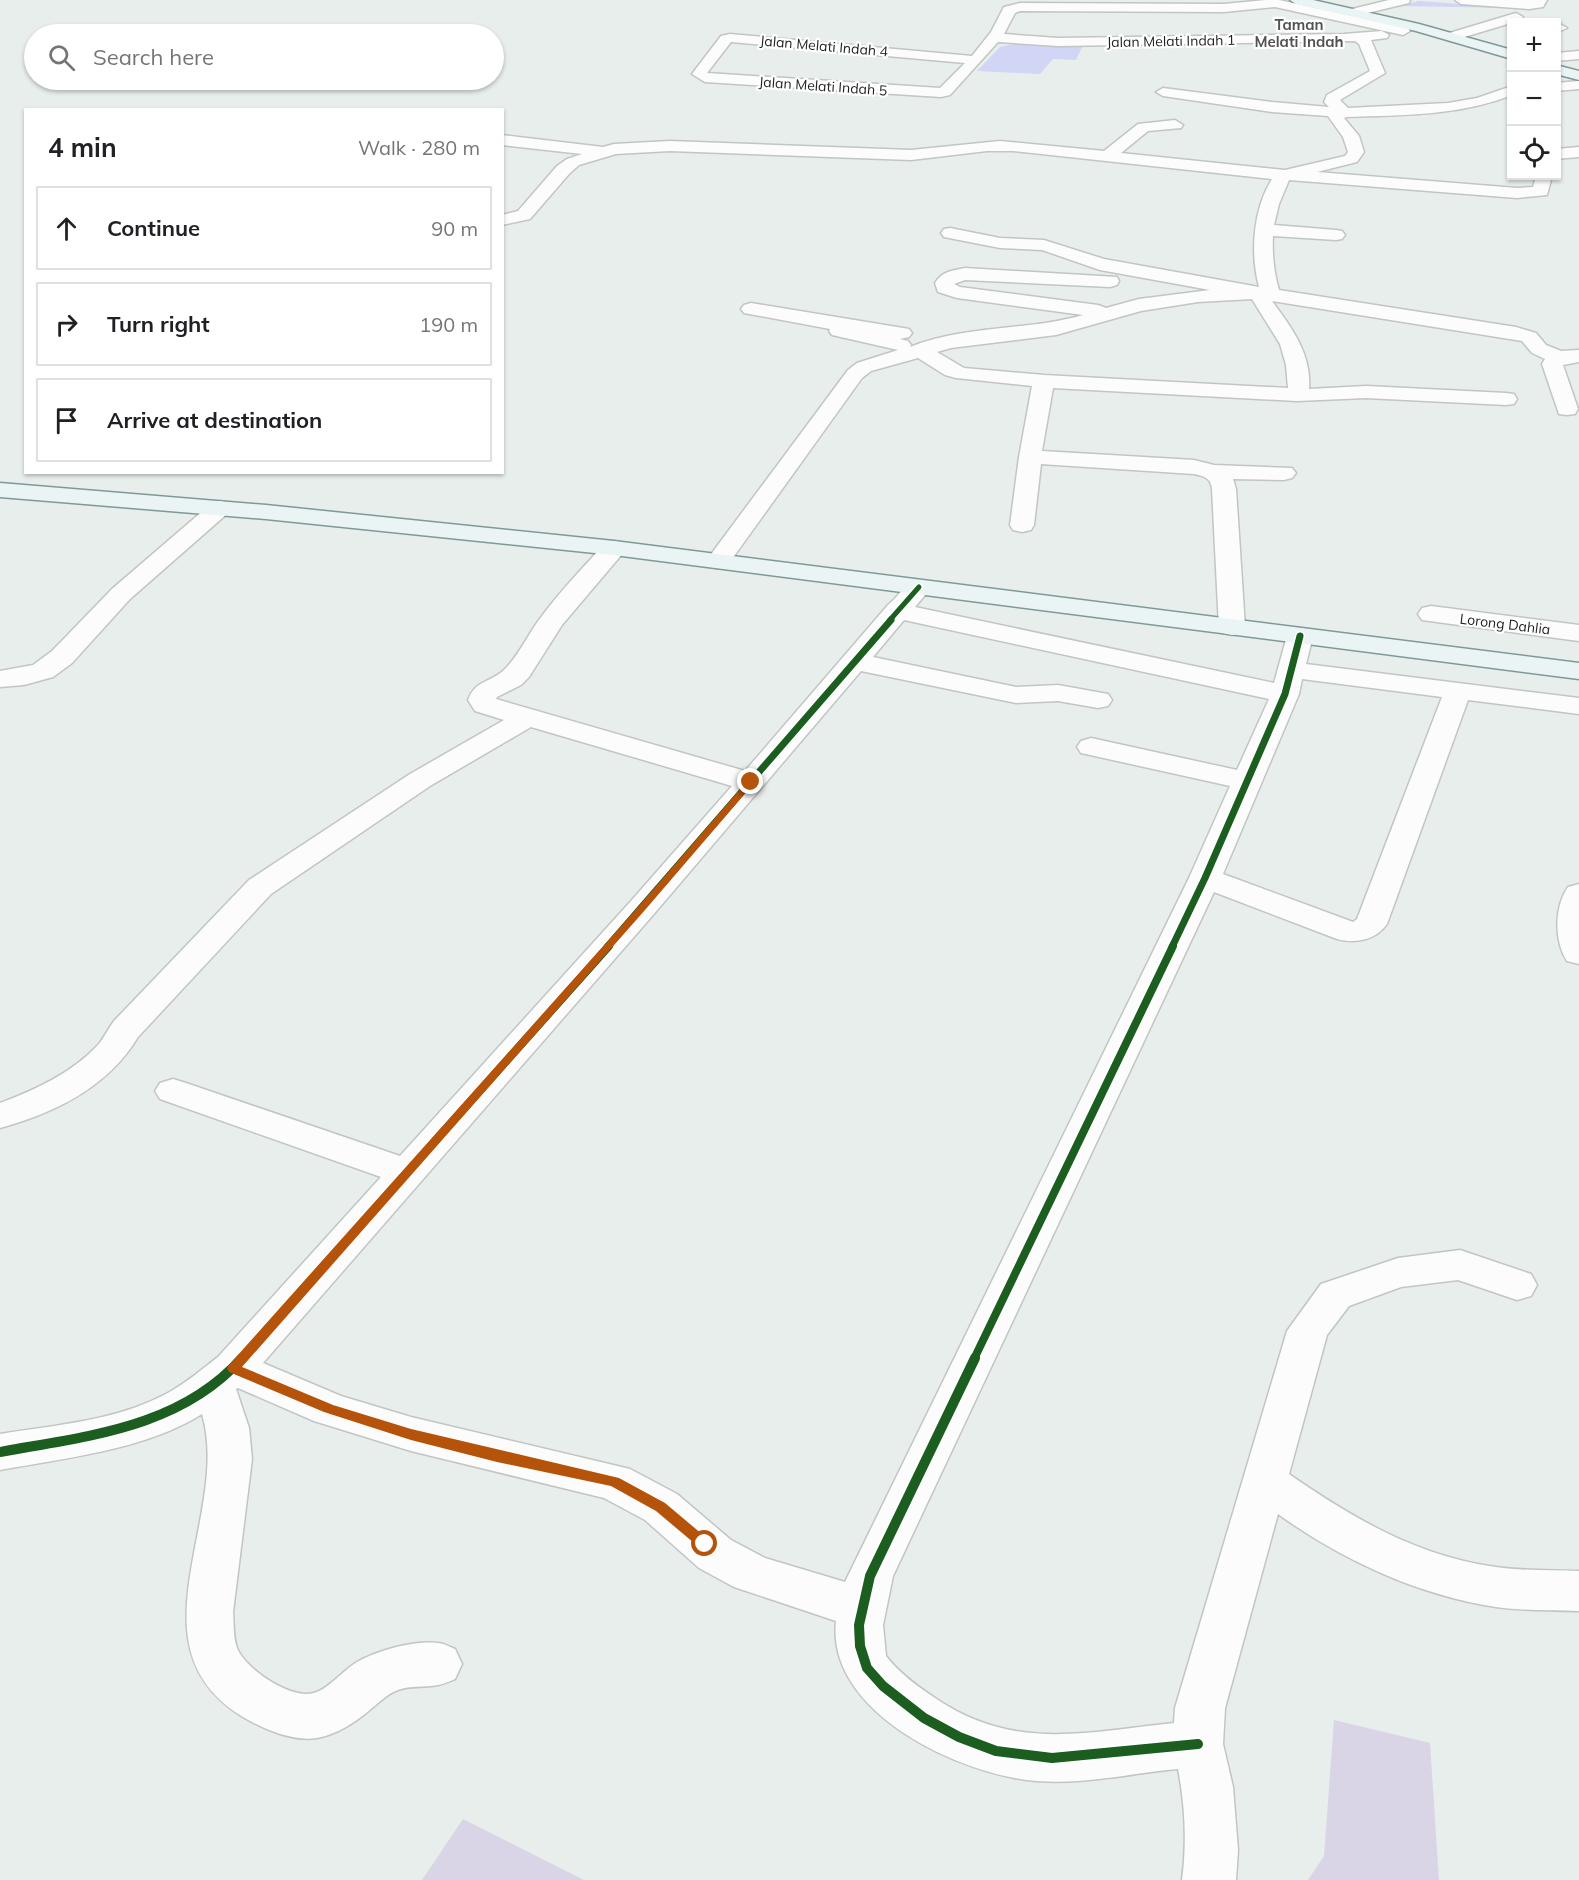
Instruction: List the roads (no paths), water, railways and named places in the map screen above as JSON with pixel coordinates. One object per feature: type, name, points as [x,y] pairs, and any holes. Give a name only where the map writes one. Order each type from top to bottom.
[{"type":"main road","points":[[1296,0],[1419,28],[1507,54]]},
{"type":"main road","points":[[1561,71],[1577,78]]},
{"type":"main road","points":[[0,490],[220,508],[614,548],[718,561],[908,599],[1232,627],[1293,667],[1579,671]]},
{"type":"street","points":[[1331,0],[1370,8]]},
{"type":"street","points":[[1353,12],[1404,0]]},
{"type":"street","points":[[1461,0],[1529,5],[1538,4],[1541,0]]},
{"type":"street","points":[[975,60],[995,38],[1011,8],[1224,8],[1281,3],[1403,31]]},
{"type":"street","points":[[1451,37],[1516,17]]},
{"type":"street","name":"Jalan Melati Indah 1","points":[[995,38],[1079,42],[1359,38],[1419,28]]},
{"type":"street","points":[[1471,32],[1507,33]]},
{"type":"street","name":"Jalan Melati Indah 4","points":[[705,78],[699,74],[726,39],[730,38],[975,60]]},
{"type":"street","points":[[1344,112],[1332,102],[1332,99],[1378,73],[1365,42],[1359,38]]},
{"type":"street","points":[[1561,57],[1579,55]]},
{"type":"street","name":"Jalan Melati Indah 5","points":[[705,78],[941,93],[945,92],[975,60]]},
{"type":"street","points":[[1561,77],[1577,78]]},
{"type":"street","points":[[1561,85],[1577,78]]},
{"type":"street","points":[[1163,92],[1272,107],[1344,112],[1448,108],[1481,102],[1507,92]]},
{"type":"street","points":[[1297,395],[1300,377],[1293,355],[1280,324],[1262,300],[1266,282],[1263,253],[1266,221],[1278,181],[1288,175],[1351,159],[1356,152],[1355,144],[1335,117],[1344,112]]},
{"type":"street","points":[[1106,157],[1144,127],[1175,125]]},
{"type":"street","points":[[551,146],[568,135]]},
{"type":"street","points":[[504,140],[600,151],[670,146],[911,155],[1000,145],[1288,175],[1530,193],[1543,189],[1544,180]]},
{"type":"street","points":[[504,220],[524,215],[563,170],[573,162],[600,151]]},
{"type":"street","points":[[1561,154],[1579,152]]},
{"type":"street","points":[[520,158],[573,162]]},
{"type":"street","points":[[1266,221],[1332,228]]},
{"type":"street","points":[[950,233],[1000,243],[1044,245],[1100,264],[1265,294],[1516,333],[1528,337],[1539,349],[1569,356]]},
{"type":"street","points":[[1109,312],[957,292],[945,288],[944,283],[949,277],[965,274],[1113,281],[1153,280],[1174,276]]},
{"type":"street","points":[[718,561],[855,374],[905,346],[1061,327],[1109,312],[1198,296],[1265,294]]},
{"type":"street","points":[[751,309],[847,326],[905,346],[952,371],[1044,381],[1297,395],[1366,392],[1506,399]]},
{"type":"street","points":[[878,312],[901,323],[905,346]]},
{"type":"street","points":[[1567,409],[1552,370],[1552,364],[1569,356]]},
{"type":"street","points":[[1022,525],[1030,457],[1044,381]]},
{"type":"street","points":[[1030,457],[1194,467],[1214,472],[1284,473]]},
{"type":"street","points":[[1214,472],[1223,482],[1224,489],[1232,627]]},
{"type":"street","points":[[0,679],[24,677],[43,670],[62,657],[121,594],[220,508]]},
{"type":"street","points":[[614,548],[551,621],[519,671],[511,679],[485,692],[482,700],[485,705],[514,714],[751,782]]},
{"type":"street","points":[[0,1452],[147,1423],[174,1412],[224,1378],[642,908],[908,599],[1293,667],[1579,706]]},
{"type":"street","name":"Lorong Dahlia","points":[[1431,614],[1579,633]]},
{"type":"street","points":[[854,661],[1016,695],[1058,693],[1098,700]]},
{"type":"street","points":[[1198,1744],[1065,1758],[1035,1758],[997,1750],[957,1737],[918,1717],[871,1676],[863,1657],[860,1640],[861,1607],[870,1576],[1205,878],[1293,667]]},
{"type":"street","points":[[1205,878],[1349,932],[1362,930],[1371,924],[1458,691]]},
{"type":"street","points":[[0,1116],[47,1096],[86,1074],[109,1053],[126,1029],[260,886],[420,780],[514,714]]},
{"type":"street","points":[[1091,747],[1246,781]]},
{"type":"street","points":[[1579,894],[1573,921],[1579,953]]},
{"type":"street","points":[[173,1091],[406,1172]]},
{"type":"street","points":[[1209,1880],[1212,1850],[1207,1787],[1198,1744],[1200,1708],[1308,1331],[1335,1295],[1398,1273],[1460,1265],[1517,1285]]},
{"type":"street","points":[[224,1378],[411,1434],[614,1482],[661,1507],[715,1554],[750,1573],[811,1594],[861,1607]]},
{"type":"street","points":[[224,1378],[229,1425],[230,1472],[211,1598],[210,1621],[214,1652],[234,1683],[269,1708],[308,1717],[328,1712],[380,1674],[401,1666],[438,1665]]},
{"type":"street","points":[[1266,1481],[1315,1516],[1370,1548],[1438,1574],[1497,1587],[1579,1591]]},
{"type":"district","name":"Taman Melati Indah","points":[[1299,32]]}]
